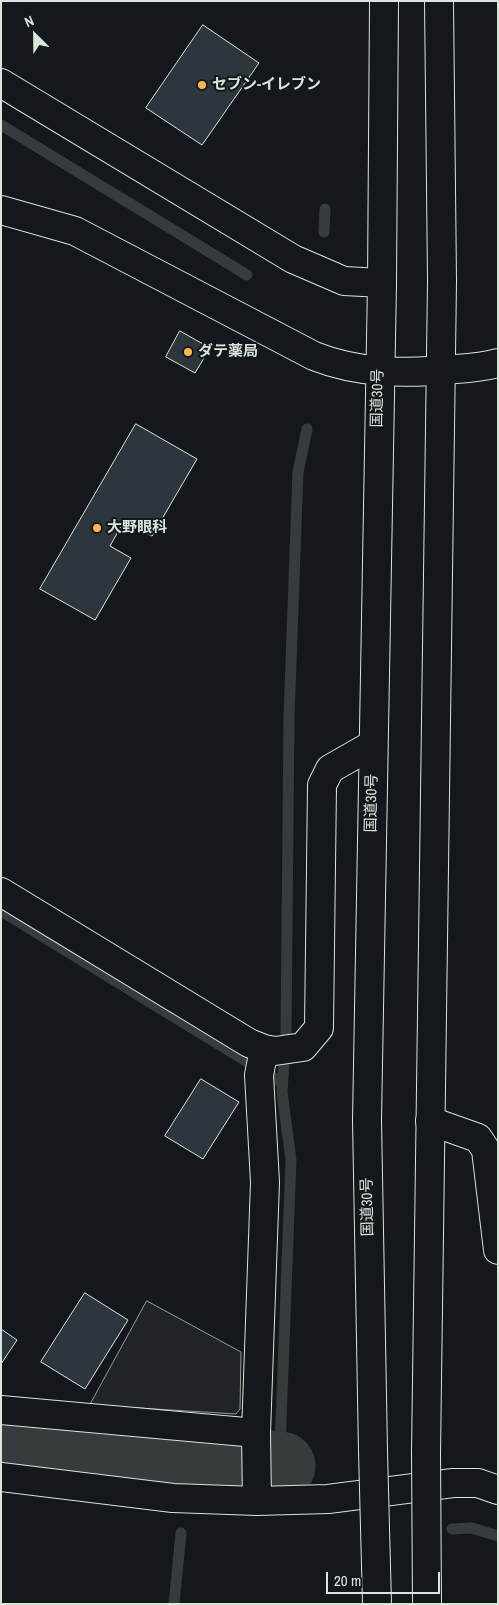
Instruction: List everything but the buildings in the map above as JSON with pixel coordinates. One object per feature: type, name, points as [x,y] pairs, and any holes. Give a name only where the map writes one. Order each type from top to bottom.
[{"type":"main road","name":"国道30号","points":[[377,1604],[367,1120],[372,745],[382,283],[384,1]]},
{"type":"main road","points":[[427,1604],[426,1454],[442,281],[439,1]]},
{"type":"main road","points":[[1,83],[293,259],[344,281],[382,283]]},
{"type":"main road","points":[[1,210],[75,231],[314,356],[334,364],[379,372],[440,371],[489,366],[498,363]]},
{"type":"main road","points":[[1,892],[271,1056],[304,1047],[319,1028],[322,785],[330,769],[372,745]]},
{"type":"main road","points":[[257,1466],[265,1182],[271,1056]]},
{"type":"main road","points":[[430,1121],[478,1138],[486,1150],[498,1250]]},
{"type":"main road","points":[[1,1410],[257,1466],[328,1499],[453,1483],[478,1483],[498,1490]]},
{"type":"main road","points":[[1,1477],[173,1498],[257,1466]]},
{"type":"shaded area","points":[[147,1301],[241,1352],[240,1409],[236,1414],[90,1405]]},
{"type":"waterway","points":[[1,125],[247,275]]},
{"type":"waterway","points":[[324,232],[325,209]]},
{"type":"waterway","points":[[304,1484],[281,1472],[280,1448],[291,1160],[282,1092],[286,1033],[289,716],[298,472],[307,429]]},
{"type":"waterway","points":[[1,911],[282,1083]]},
{"type":"waterway","points":[[1,1438],[281,1466]]},
{"type":"waterway","points":[[187,1476],[189,1457]]},
{"type":"waterway","points":[[452,1529],[472,1528],[498,1536]]},
{"type":"waterway","points":[[174,1604],[181,1533]]},
{"type":"place","name":"セブン-イレブン","points":[[202,85]]},
{"type":"place","name":"ダテ薬局","points":[[188,352]]},
{"type":"place","name":"大野眼科","points":[[97,528]]}]
